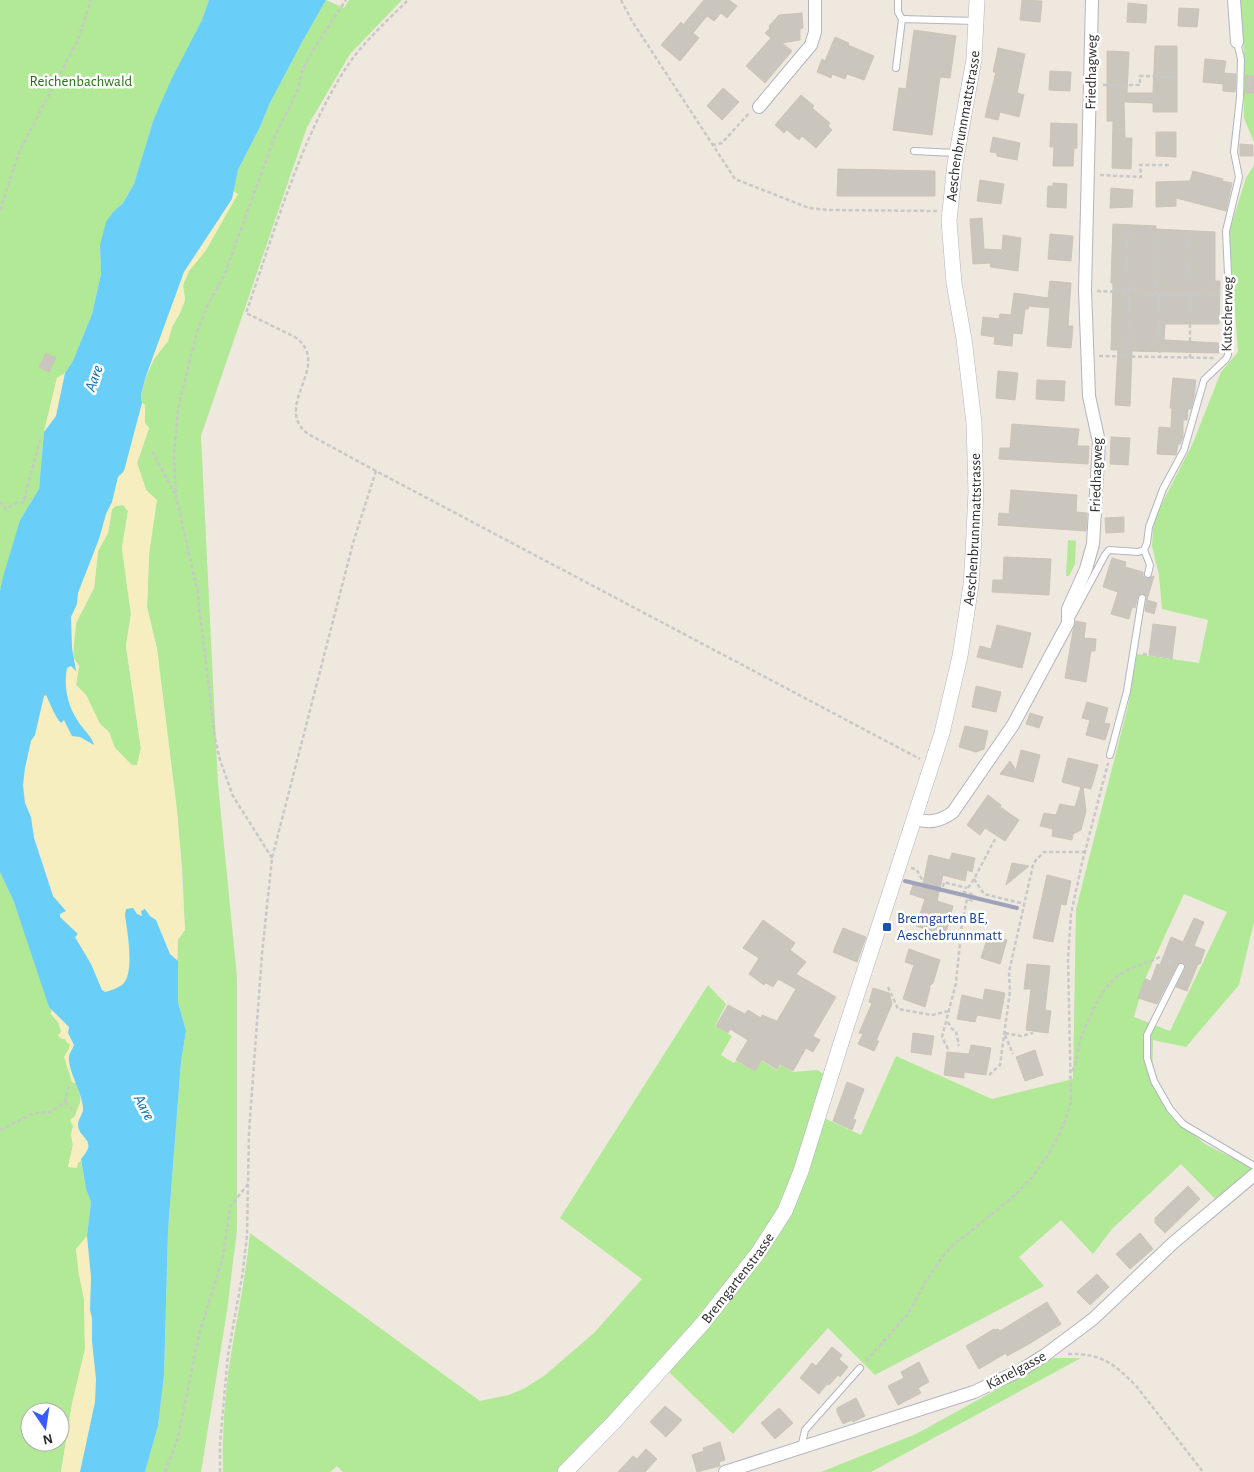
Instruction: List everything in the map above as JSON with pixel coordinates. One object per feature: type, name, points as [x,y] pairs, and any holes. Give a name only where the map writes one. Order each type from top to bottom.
[{"type":"street","points":[[759,107],[811,45],[815,32],[815,0]]},
{"type":"street","name":"Aeschenbrunnmattstrasse","points":[[841,1043],[932,766],[952,692],[966,617],[974,554],[976,449],[972,401],[954,283],[950,211],[957,153],[974,59],[977,0]]},
{"type":"street","name":"Friedhagweg","points":[[914,819],[934,822],[945,818],[953,812],[1013,725],[1068,623],[1068,609],[1086,569],[1093,544],[1099,442],[1089,396],[1085,290],[1092,0]]},
{"type":"street","name":"Kutscherweg","points":[[1234,0],[1237,42]]},
{"type":"street","name":"Bremgartenstrasse","points":[[566,1472],[638,1396],[703,1323],[758,1253],[785,1210],[801,1171],[841,1043]]},
{"type":"street","name":"Känelgasse","points":[[725,1472],[974,1392],[1021,1370],[1045,1355],[1093,1319],[1173,1243],[1254,1176]]},
{"type":"lane","points":[[896,68],[902,19],[898,12],[898,0]]},
{"type":"lane","points":[[902,19],[976,21]]},
{"type":"lane","name":"Kutscherweg","points":[[1144,550],[1149,527],[1163,489],[1184,450],[1204,380],[1228,355],[1229,295],[1226,231],[1239,177],[1234,152],[1240,97],[1241,59],[1237,42]]},
{"type":"lane","points":[[914,152],[957,153]]},
{"type":"lane","points":[[1068,623],[1109,550],[1138,552],[1144,550],[1150,565],[1148,574]]},
{"type":"lane","points":[[1110,755],[1127,690],[1142,598]]},
{"type":"lane","points":[[1181,967],[1147,1035],[1147,1058],[1154,1081],[1170,1109],[1184,1124],[1254,1166]]},
{"type":"lane","points":[[801,1448],[805,1430],[860,1368]]},
{"type":"path","points":[[0,210],[19,152],[77,42],[91,0]]},
{"type":"path","points":[[272,858],[233,796],[220,760],[215,738],[197,589],[176,496],[174,456],[178,409],[196,335],[208,304],[224,276],[273,141],[298,89],[302,70],[346,0]]},
{"type":"path","points":[[408,0],[366,44],[345,70],[317,121],[304,149],[246,313],[295,336],[307,351],[308,365],[295,413],[297,423],[301,429],[376,471],[932,766]]},
{"type":"path","points":[[621,0],[632,21],[735,179],[809,208],[828,210],[950,211]]},
{"type":"path","points":[[1091,85],[1140,85],[1140,76],[1176,77]]},
{"type":"path","points":[[712,145],[722,143],[751,111],[759,107]]},
{"type":"path","points":[[1089,175],[1141,177],[1140,165],[1171,165]]},
{"type":"path","points":[[1158,231],[1158,246]]},
{"type":"path","points":[[1128,233],[1128,248]]},
{"type":"path","points":[[1188,237],[1188,248]]},
{"type":"path","points":[[1157,254],[1157,270]]},
{"type":"path","points":[[1126,272],[1127,256]]},
{"type":"path","points":[[1187,257],[1187,278]]},
{"type":"path","points":[[1157,278],[1159,314]]},
{"type":"path","points":[[1126,281],[1128,313]]},
{"type":"path","points":[[1186,287],[1190,316]]},
{"type":"path","points":[[1127,288],[1132,288],[1141,295],[1229,295]]},
{"type":"path","points":[[1085,290],[1124,292],[1127,288]]},
{"type":"path","points":[[1217,289],[1217,295]]},
{"type":"path","points":[[1128,321],[1128,340]]},
{"type":"path","points":[[1159,322],[1160,341]]},
{"type":"path","points":[[1190,324],[1190,342]]},
{"type":"path","points":[[1128,348],[1128,357]]},
{"type":"path","points":[[1160,349],[1160,357]]},
{"type":"path","points":[[1190,350],[1190,358]]},
{"type":"path","points":[[1088,356],[1222,358]]},
{"type":"path","points":[[0,501],[6,509],[18,502],[23,503],[41,437]]},
{"type":"path","points":[[152,451],[176,496]]},
{"type":"path","points":[[220,1472],[220,1444],[228,1355],[243,1271],[247,1234],[249,1132],[262,954],[272,858],[353,543],[376,471]]},
{"type":"path","points":[[1148,655],[1173,658]]},
{"type":"path","points":[[860,1368],[908,1314],[926,1281],[943,1256],[956,1242],[1022,1188],[1055,1143],[1068,1115],[1071,1101],[1071,1072],[1068,959],[1072,914],[1110,755]]},
{"type":"path","points":[[966,893],[995,839]]},
{"type":"path","points":[[989,1075],[1000,1065],[1010,991],[1008,972],[1033,865],[1040,855],[1049,851],[1086,852]]},
{"type":"path","points":[[900,865],[916,869],[923,882],[943,886],[944,882],[967,888]]},
{"type":"path","points":[[974,879],[984,894],[1025,904]]},
{"type":"path","points":[[948,1049],[942,1037],[956,983],[965,907],[967,899],[973,900],[975,895],[960,891]]},
{"type":"path","points":[[1071,1072],[1075,1067],[1077,1052],[1091,1016],[1102,994],[1113,980],[1124,972],[1160,957],[1181,967]]},
{"type":"path","points":[[888,988],[898,1009],[932,1015],[949,1011]]},
{"type":"path","points":[[947,1020],[952,1029],[956,1031],[960,1046]]},
{"type":"path","points":[[1005,1033],[1021,1036],[1033,1033]]},
{"type":"path","points":[[1005,1033],[1013,1054]]},
{"type":"path","points":[[0,1130],[34,1113],[51,1112],[65,1102],[69,1085]]},
{"type":"path","points":[[65,1102],[74,1111]]},
{"type":"path","points":[[165,1472],[178,1438],[199,1334],[223,1257],[230,1208],[249,1183]]},
{"type":"path","points":[[1045,1355],[1090,1354],[1113,1364],[1137,1387],[1203,1472]]},
{"type":"green space","name":"Reichenbachwald","points":[[0,0],[209,0],[202,20],[153,121],[134,184],[123,203],[114,211],[100,245],[101,274],[92,314],[73,361],[65,373],[57,378],[44,432],[39,489],[20,520],[0,591]]},
{"type":"green space","points":[[326,0],[344,8],[349,0],[402,0],[350,54],[307,127],[201,436],[218,784],[237,977],[237,1230],[227,1311],[201,1472],[145,1472],[158,1426],[164,1376],[168,1231],[181,1062],[186,1031],[178,1002],[177,940],[185,930],[177,811],[157,649],[147,607],[149,555],[146,490],[137,463],[149,428],[145,423],[145,405],[142,403],[141,395],[154,359],[168,341],[172,327],[180,313],[185,300],[183,285],[189,271],[206,250],[237,194],[233,191],[238,170],[270,103]]},
{"type":"green space","points":[[1240,0],[1254,0],[1254,142],[1244,118],[1244,51]]},
{"type":"green space","points":[[1254,165],[1254,922],[1239,985],[1186,1047],[1153,1040],[1152,1083],[1172,1116],[1205,1144],[1254,1169],[1221,1205],[1181,1164],[1112,1229],[1093,1254],[1061,1220],[1019,1257],[1044,1286],[875,1375],[828,1328],[733,1434],[669,1372],[761,1255],[824,1118],[861,1135],[896,1056],[992,1099],[1073,1079],[1076,909],[1128,706],[1137,654],[1199,663],[1208,620],[1162,609],[1159,575],[1152,546],[1154,519],[1193,443],[1221,372],[1238,352],[1229,232],[1246,178]],"holes":[[[1184,894],[1227,912],[1170,1031],[1134,1017],[1145,979]]]},
{"type":"green space","points":[[123,505],[128,511],[122,548],[131,614],[126,646],[141,749],[137,765],[132,766],[115,748],[109,732],[100,724],[86,695],[76,685],[79,666],[73,657],[76,623],[94,588],[98,551],[108,533],[112,509]]},
{"type":"green space","points":[[1068,540],[1076,541],[1075,564],[1069,576],[1066,576]]},
{"type":"green space","points":[[0,872],[14,902],[29,943],[52,1010],[51,1014],[58,1022],[61,1032],[70,1044],[65,1055],[72,1082],[76,1083],[81,1101],[71,1135],[73,1145],[68,1167],[81,1161],[86,1189],[91,1202],[87,1236],[76,1249],[84,1299],[85,1349],[70,1416],[70,1402],[20,1402],[20,1452],[64,1452],[61,1472],[0,1472]]},
{"type":"green space","points":[[708,985],[726,1004],[715,1026],[732,1036],[721,1055],[734,1063],[736,1061],[755,1071],[762,1061],[777,1070],[781,1065],[793,1072],[817,1070],[824,1074],[795,1168],[780,1208],[752,1250],[699,1319],[559,1472],[343,1472],[337,1466],[330,1472],[223,1472],[227,1383],[250,1233],[480,1401],[509,1395],[525,1388],[544,1376],[594,1333],[642,1279],[560,1218]]},
{"type":"green space","points":[[1054,1358],[1081,1358],[871,1472],[821,1472],[916,1434]]},
{"type":"sand","points":[[233,191],[238,194],[206,250],[189,271],[183,285],[185,300],[180,313],[172,327],[168,341],[154,359],[146,376],[141,395],[142,403],[145,405],[145,423],[149,428],[137,463],[146,490],[157,500],[149,555],[147,607],[157,649],[177,811],[185,930],[178,940],[177,971],[118,1029],[64,925],[56,905],[25,803],[23,785],[35,706],[63,635],[174,277]],"holes":[[[123,505],[128,511],[122,548],[131,614],[126,646],[141,749],[137,765],[132,765],[115,748],[109,732],[100,724],[86,695],[76,685],[79,666],[73,657],[76,623],[94,588],[98,551],[108,533],[112,509]]]},
{"type":"sand","points":[[65,373],[56,416],[44,432],[57,378]]},
{"type":"sand","points":[[52,1010],[69,1027],[68,1033],[74,1045],[69,1056],[76,1083],[72,1082],[64,1057],[70,1044],[58,1036],[62,1030],[51,1014]]},
{"type":"sand","points":[[81,1100],[83,1110],[78,1123],[87,1139],[87,1147],[77,1168],[68,1167],[73,1145],[71,1135],[73,1126],[70,1120],[75,1116]]},
{"type":"sand","points":[[100,1235],[92,1341],[95,1345],[100,1371],[86,1472],[61,1472],[64,1452],[70,1452],[70,1416],[85,1349],[84,1299],[76,1249],[87,1236]]},
{"type":"water","name":"Aare","points":[[209,0],[326,0],[270,103],[238,170],[232,199],[184,272],[146,376],[141,395],[142,403],[124,471],[118,477],[112,502],[78,593],[77,604],[71,617],[72,648],[76,671],[71,666],[67,668],[66,684],[68,700],[74,715],[94,745],[80,737],[72,736],[64,720],[61,723],[56,717],[46,695],[44,696],[35,735],[31,741],[25,768],[23,785],[25,803],[31,817],[34,838],[53,896],[66,911],[60,914],[60,917],[78,934],[75,937],[91,964],[102,990],[105,992],[116,988],[123,984],[127,978],[129,961],[126,909],[133,908],[137,914],[142,916],[141,911],[145,909],[156,920],[170,954],[178,961],[178,1002],[186,1031],[181,1062],[168,1231],[164,1376],[158,1426],[145,1472],[80,1472],[95,1402],[96,1379],[90,1310],[91,1277],[87,1236],[91,1202],[86,1189],[81,1159],[86,1152],[88,1143],[81,1134],[78,1125],[83,1104],[70,1068],[69,1056],[74,1045],[68,1033],[69,1027],[49,1007],[14,902],[0,872],[0,591],[20,520],[39,489],[44,432],[56,416],[65,373],[73,361],[92,314],[101,274],[100,245],[106,222],[123,203],[134,184],[153,121],[172,78],[202,20]]},
{"type":"building","points":[[704,0],[729,0],[737,6],[727,18],[721,13],[714,21],[707,16],[693,33],[699,38],[680,61],[661,45],[681,22],[683,25]]},
{"type":"building","points":[[1022,0],[1042,1],[1040,22],[1020,20]]},
{"type":"building","points":[[1128,3],[1147,5],[1146,23],[1127,22]]},
{"type":"building","points":[[1179,8],[1199,9],[1197,27],[1178,26]]},
{"type":"building","points":[[802,13],[803,28],[800,29],[800,40],[782,43],[792,51],[765,83],[746,66],[771,38],[765,33],[779,15]]},
{"type":"building","points":[[914,30],[956,36],[950,78],[940,77],[932,135],[893,130],[899,88],[906,89]]},
{"type":"building","points":[[835,37],[874,56],[864,80],[847,74],[845,79],[832,74],[831,78],[817,72],[822,59],[825,61]]},
{"type":"building","points":[[1155,46],[1177,46],[1177,112],[1153,112],[1153,103],[1124,102],[1125,138],[1132,138],[1131,169],[1112,168],[1113,121],[1107,121],[1107,51],[1129,52],[1127,93],[1153,93]]},
{"type":"building","points":[[998,48],[1025,54],[1017,93],[1024,95],[1019,117],[1000,112],[998,120],[985,117],[996,72],[993,72]]},
{"type":"building","points":[[1205,59],[1226,61],[1224,73],[1236,74],[1235,92],[1223,91],[1223,84],[1203,82]]},
{"type":"building","points":[[1050,71],[1071,72],[1070,91],[1049,90]]},
{"type":"building","points":[[1246,75],[1254,76],[1254,93],[1245,93]]},
{"type":"building","points":[[723,88],[739,102],[722,120],[707,106]]},
{"type":"building","points":[[801,95],[814,106],[812,108],[830,123],[828,126],[832,130],[816,148],[802,136],[799,140],[787,130],[784,133],[775,125]]},
{"type":"building","points":[[1051,123],[1077,124],[1077,148],[1074,148],[1073,166],[1053,166],[1054,147],[1050,147]]},
{"type":"building","points":[[1156,132],[1176,132],[1176,157],[1156,156]]},
{"type":"building","points":[[993,137],[1020,143],[1017,160],[997,156],[997,153],[990,152]]},
{"type":"building","points":[[1240,144],[1253,145],[1253,156],[1240,156]]},
{"type":"building","points":[[838,169],[935,171],[935,196],[837,196]]},
{"type":"building","points":[[1193,171],[1232,183],[1226,211],[1176,198],[1176,206],[1156,207],[1156,182],[1190,181]]},
{"type":"building","points":[[980,180],[1004,184],[1001,204],[977,201]]},
{"type":"building","points":[[1053,183],[1067,184],[1066,208],[1047,207],[1048,186],[1053,186]]},
{"type":"building","points":[[1111,188],[1133,190],[1132,207],[1110,208]]},
{"type":"building","points":[[982,218],[984,249],[1002,250],[1003,235],[1021,238],[1018,271],[990,267],[991,263],[973,264],[970,219]]},
{"type":"building","points":[[1113,224],[1156,226],[1156,229],[1215,232],[1215,281],[1220,281],[1219,324],[1165,324],[1164,340],[1219,343],[1219,353],[1132,351],[1130,406],[1115,405],[1118,350],[1111,350]]},
{"type":"building","points":[[1050,234],[1073,236],[1071,261],[1048,259]]},
{"type":"building","points":[[1050,281],[1071,283],[1068,326],[1073,326],[1071,348],[1047,346],[1050,308],[1029,306],[1028,309],[1025,309],[1022,334],[1013,333],[1012,346],[994,344],[995,337],[981,335],[983,317],[999,319],[1000,314],[1011,315],[1014,293],[1048,298]]},
{"type":"building","points":[[46,353],[56,358],[49,372],[39,367]]},
{"type":"building","points":[[998,371],[1018,373],[1015,400],[996,398]]},
{"type":"building","points":[[1173,378],[1196,380],[1194,397],[1191,409],[1188,409],[1187,420],[1183,420],[1183,437],[1180,444],[1178,444],[1176,455],[1157,454],[1159,427],[1171,428],[1172,408],[1170,408]]},
{"type":"building","points":[[1037,380],[1065,381],[1064,401],[1036,399]]},
{"type":"building","points":[[1012,424],[1079,429],[1077,446],[1089,446],[1088,464],[999,459],[1000,448],[1010,448]]},
{"type":"building","points":[[1111,437],[1130,438],[1128,465],[1110,464]]},
{"type":"building","points":[[1011,490],[1077,495],[1076,512],[1087,513],[1086,531],[998,525],[999,513],[1009,514]]},
{"type":"building","points":[[1124,517],[1124,532],[1106,533],[1105,518]]},
{"type":"building","points":[[1004,557],[1051,559],[1049,595],[992,592],[993,580],[1003,580]]},
{"type":"building","points":[[1112,558],[1126,562],[1125,567],[1143,572],[1143,576],[1146,579],[1154,576],[1147,600],[1157,603],[1154,614],[1145,611],[1147,597],[1142,593],[1138,595],[1135,608],[1132,607],[1129,619],[1111,614],[1118,592],[1103,587]]},
{"type":"building","points":[[1076,621],[1086,623],[1084,638],[1096,639],[1095,651],[1091,651],[1086,682],[1065,678]]},
{"type":"building","points":[[1153,624],[1176,627],[1172,658],[1149,655]]},
{"type":"building","points":[[997,625],[1031,633],[1022,668],[977,657],[980,646],[991,649]]},
{"type":"building","points":[[976,686],[1001,692],[996,712],[972,707]]},
{"type":"building","points":[[1087,702],[1108,708],[1104,723],[1110,724],[1105,740],[1086,735],[1090,720],[1082,718]]},
{"type":"building","points":[[1030,713],[1043,717],[1039,728],[1026,724]]},
{"type":"building","points":[[965,726],[988,731],[984,749],[976,752],[959,747]]},
{"type":"building","points":[[1021,750],[1040,755],[1033,782],[1000,774],[1010,761],[1016,770]]},
{"type":"building","points":[[1068,758],[1098,765],[1091,789],[1083,787],[1086,811],[1081,830],[1073,834],[1072,840],[1052,836],[1053,829],[1040,826],[1044,813],[1056,815],[1060,804],[1075,807],[1081,787],[1062,782]]},
{"type":"building","points":[[988,795],[1001,805],[1000,807],[1019,820],[1005,841],[985,828],[980,835],[967,825]]},
{"type":"building","points":[[952,853],[975,858],[972,872],[967,870],[965,881],[943,875],[937,901],[953,906],[945,936],[916,926],[925,899],[910,894],[913,885],[922,888],[929,855],[950,860]]},
{"type":"building","points":[[1012,863],[1029,866],[1006,885]]},
{"type":"building","points":[[1047,875],[1071,881],[1066,905],[1061,904],[1053,942],[1033,938]]},
{"type":"building","points":[[1194,918],[1204,922],[1194,946],[1205,950],[1187,991],[1176,987],[1186,967],[1185,964],[1180,962],[1157,1004],[1138,998],[1145,979],[1151,981],[1157,964],[1160,965],[1171,937],[1183,942]]},
{"type":"building","points":[[763,920],[795,943],[790,950],[806,962],[796,974],[836,997],[813,1036],[820,1040],[813,1052],[806,1048],[793,1071],[780,1064],[777,1069],[762,1060],[755,1071],[736,1060],[748,1040],[730,1029],[728,1033],[716,1026],[728,1005],[745,1014],[748,1010],[761,1018],[762,1015],[777,1021],[796,989],[778,979],[773,987],[766,983],[764,985],[749,974],[759,958],[743,948]]},
{"type":"building","points":[[843,928],[866,937],[857,962],[833,952]]},
{"type":"building","points":[[989,933],[1007,940],[1000,964],[981,958]]},
{"type":"building","points":[[909,949],[940,960],[933,983],[929,987],[925,1007],[903,999],[914,965],[905,962]]},
{"type":"building","points":[[1027,964],[1050,966],[1045,1010],[1051,1011],[1048,1033],[1026,1030],[1031,989],[1024,989]]},
{"type":"building","points":[[873,988],[889,993],[892,1004],[876,1041],[879,1041],[874,1051],[858,1044],[863,1034],[859,1033],[872,1003],[869,1002]]},
{"type":"building","points":[[985,989],[1005,993],[1000,1019],[977,1015],[975,1022],[957,1019],[962,995],[983,1000]]},
{"type":"building","points":[[913,1033],[934,1036],[931,1055],[911,1052]]},
{"type":"building","points":[[971,1045],[991,1048],[986,1075],[964,1072],[964,1078],[944,1075],[947,1052],[969,1054]]},
{"type":"building","points":[[1035,1050],[1043,1075],[1025,1081],[1016,1057]]},
{"type":"building","points":[[847,1082],[864,1089],[853,1119],[856,1120],[852,1130],[833,1121]]},
{"type":"building","points":[[1188,1186],[1200,1199],[1165,1233],[1155,1223],[1155,1218]]},
{"type":"building","points":[[1140,1233],[1153,1249],[1130,1269],[1116,1254]]},
{"type":"building","points":[[1097,1274],[1109,1287],[1090,1305],[1077,1292]]},
{"type":"building","points":[[1047,1302],[1061,1324],[1029,1344],[1007,1356],[1006,1353],[979,1369],[966,1346],[994,1329],[1000,1331]]},
{"type":"building","points":[[832,1347],[842,1355],[839,1359],[848,1367],[840,1377],[838,1375],[829,1385],[827,1384],[819,1394],[800,1378],[812,1363],[816,1366]]},
{"type":"building","points":[[919,1362],[929,1382],[918,1388],[921,1393],[898,1405],[888,1386],[904,1378],[901,1372]]},
{"type":"building","points":[[856,1398],[865,1416],[853,1422],[852,1420],[843,1424],[837,1408]]},
{"type":"building","points":[[665,1406],[682,1420],[666,1437],[650,1422]]},
{"type":"building","points":[[779,1408],[793,1423],[775,1439],[761,1423]]},
{"type":"building","points":[[720,1442],[725,1460],[719,1462],[720,1466],[697,1472],[692,1455],[704,1451],[703,1448]]},
{"type":"building","points":[[646,1449],[657,1459],[645,1472],[618,1472],[633,1456],[637,1459]]},
{"type":"railway","points":[[905,881],[1017,908]]},
{"type":"place","name":"Bremgarten BE, Aeschebrunnmatt","points":[[887,927]]}]
